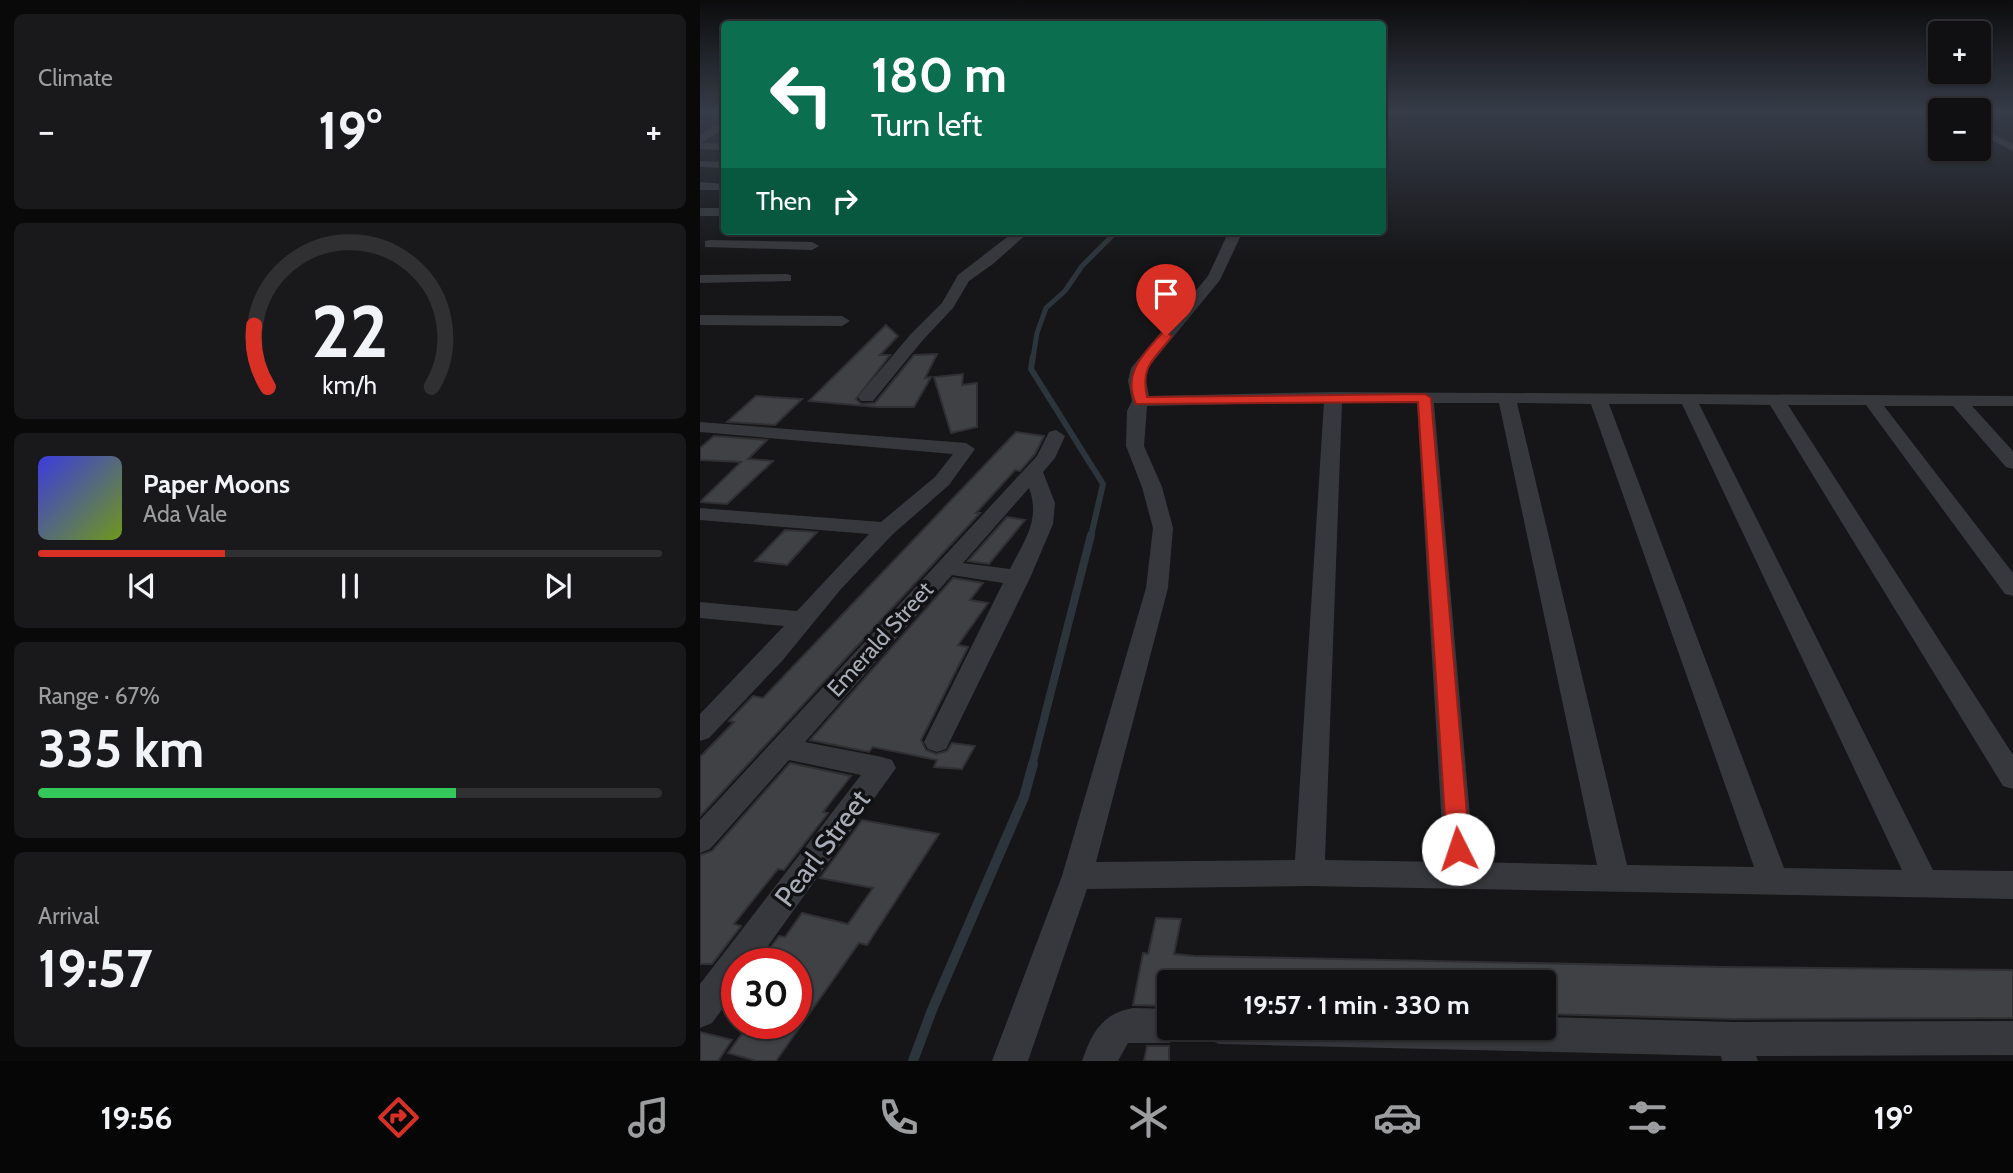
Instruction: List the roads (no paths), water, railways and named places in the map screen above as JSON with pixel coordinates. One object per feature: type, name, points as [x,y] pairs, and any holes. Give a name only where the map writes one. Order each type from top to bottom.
[{"type":"street","points":[[700,164],[721,165]]},
{"type":"street","points":[[700,186],[721,187]]},
{"type":"street","points":[[700,212],[721,212]]},
{"type":"street","points":[[705,244],[721,235]]},
{"type":"street","points":[[867,397],[916,338],[948,305],[963,278],[1018,235]]},
{"type":"street","points":[[1010,1061],[1077,876],[1157,588],[1163,528],[1153,487],[1135,446],[1136,411],[1141,401],[1137,381],[1139,368],[1216,277],[1234,235]]},
{"type":"street","points":[[705,244],[812,246]]},
{"type":"street","points":[[700,279],[786,278]]},
{"type":"street","points":[[700,320],[842,321]]},
{"type":"street","points":[[1141,401],[1333,397],[2013,401]]},
{"type":"street","points":[[1310,873],[1333,397]]},
{"type":"street","points":[[1425,398],[1461,876]]},
{"type":"street","points":[[1507,398],[1615,878]]},
{"type":"street","points":[[1598,399],[1774,881]]},
{"type":"street","points":[[1688,399],[1924,884]]},
{"type":"street","points":[[1776,400],[2013,778]]},
{"type":"street","points":[[1871,400],[2013,589]]},
{"type":"street","points":[[1958,401],[2013,463]]},
{"type":"street","points":[[700,427],[968,446],[942,481],[886,529],[700,731]]},
{"type":"street","name":"Emerald Street","points":[[700,840],[1033,472],[1045,458],[1056,436]]},
{"type":"street","points":[[937,742],[1043,524],[1045,503],[1033,472]]},
{"type":"street","points":[[700,514],[886,529]]},
{"type":"street","points":[[945,567],[1019,578]]},
{"type":"street","points":[[700,610],[803,620]]},
{"type":"street","name":"Pearl Street","points":[[700,1011],[882,768],[781,748]]},
{"type":"street","points":[[1077,876],[1310,873],[2013,886]]},
{"type":"street","points":[[1100,1061],[1105,1042],[1112,1032],[1124,1025],[1157,1026]]},
{"type":"street","points":[[1512,1040],[1737,1050],[2013,1038]]},
{"type":"waterway","points":[[1033,358],[1037,333],[1046,308],[1065,291],[1082,266],[1113,235]]},
{"type":"waterway","points":[[1033,356],[1031,369],[1103,484],[1091,536]]},
{"type":"waterway","points":[[1032,766],[1091,535]]},
{"type":"waterway","points":[[913,1061],[932,1010],[1024,797],[1033,764]]}]
